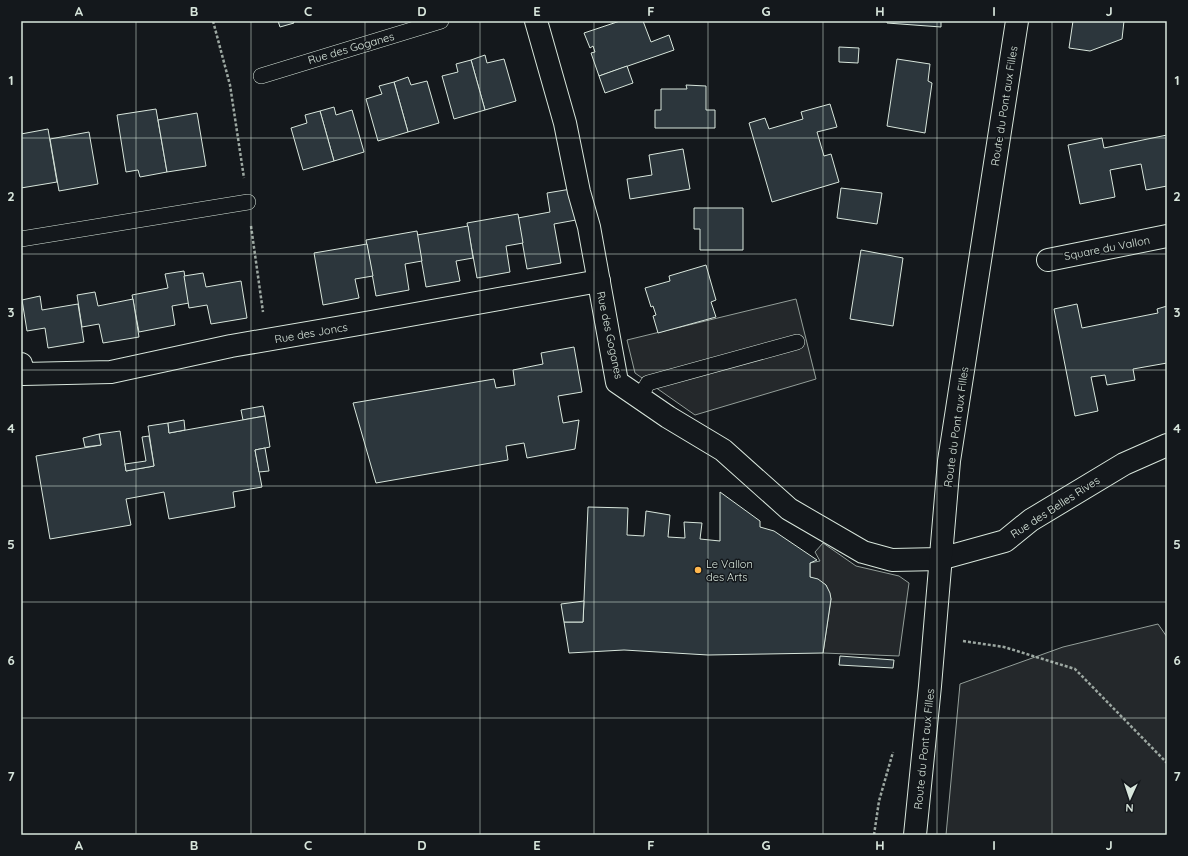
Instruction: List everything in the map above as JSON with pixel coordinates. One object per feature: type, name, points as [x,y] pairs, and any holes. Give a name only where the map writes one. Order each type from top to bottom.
[{"type":"street","name":"Rue des Goganes","points":[[536,21],[565,123],[579,192],[589,227],[618,382],[668,417],[723,450],[789,509],[863,552]]},
{"type":"street","name":"Route du Pont aux Filles","points":[[915,835],[949,461],[1017,21]]},
{"type":"street","name":"Square du Vallon","points":[[1048,260],[1167,236]]},
{"type":"street","name":"Rue des Joncs","points":[[22,372],[111,372],[231,346],[599,281]]},
{"type":"street","name":"Rue des Belles Rives","points":[[863,552],[892,560],[940,560],[1005,541],[1031,520],[1124,464],[1167,445]]},
{"type":"lane","name":"Rue des Goganes","points":[[261,76],[441,21]]},
{"type":"lane","points":[[21,239],[248,202]]},
{"type":"lane","points":[[640,397],[648,383],[797,342]]},
{"type":"path","points":[[934,636],[1004,647],[1075,669],[1167,763]]},
{"type":"shaded area","points":[[796,299],[816,379],[695,415],[635,373],[627,340]]},
{"type":"shaded area","points":[[823,543],[856,566],[899,576],[909,583],[899,656],[823,653],[831,599],[826,585],[810,577],[810,563],[820,561],[815,552]]},
{"type":"shaded area","points":[[1158,624],[1167,637],[1167,835],[946,835],[960,684],[1063,647]]},
{"type":"building","points":[[278,21],[293,21],[294,23],[280,27]]},
{"type":"building","points":[[620,21],[643,21],[651,42],[669,35],[674,50],[599,76],[591,53],[595,52],[593,46],[590,48],[584,33]]},
{"type":"building","points":[[887,21],[941,21],[941,27],[887,23]]},
{"type":"building","points":[[1073,21],[1124,21],[1122,39],[1090,51],[1069,48]]},
{"type":"building","points":[[839,47],[859,48],[858,63],[839,62]]},
{"type":"building","points":[[485,55],[487,63],[504,59],[516,101],[485,110],[471,60]]},
{"type":"building","points":[[897,59],[930,64],[928,81],[932,83],[925,133],[887,126]]},
{"type":"building","points":[[471,60],[485,110],[454,119],[442,76],[458,72],[456,64]]},
{"type":"building","points":[[627,66],[633,83],[605,93],[599,76]]},
{"type":"building","points":[[408,77],[411,85],[427,81],[439,123],[408,132],[394,82]]},
{"type":"building","points":[[394,82],[408,132],[378,141],[366,99],[382,94],[379,86]]},
{"type":"building","points":[[686,85],[706,86],[706,110],[715,110],[715,128],[655,128],[655,110],[661,110],[661,89],[687,89]]},
{"type":"building","points":[[830,104],[837,127],[817,132],[824,156],[831,154],[839,182],[772,202],[749,123],[765,118],[769,129],[803,119],[801,112]]},
{"type":"building","points":[[334,107],[336,115],[352,110],[364,152],[334,161],[320,111]]},
{"type":"building","points":[[156,109],[167,172],[140,177],[138,170],[126,172],[117,115]]},
{"type":"building","points":[[320,111],[334,161],[303,170],[291,128],[307,123],[305,115]]},
{"type":"building","points":[[197,113],[206,166],[167,172],[158,120]]},
{"type":"building","points":[[48,129],[57,182],[21,188],[21,134]]},
{"type":"building","points":[[89,132],[98,184],[59,191],[50,139]]},
{"type":"building","points":[[1167,135],[1167,186],[1146,190],[1141,164],[1110,170],[1115,197],[1080,204],[1068,145],[1102,138],[1104,148]]},
{"type":"building","points":[[683,149],[690,189],[630,199],[627,179],[652,175],[649,155]]},
{"type":"building","points":[[841,188],[882,193],[877,224],[837,218]]},
{"type":"building","points":[[571,189],[576,220],[554,224],[561,263],[527,269],[518,218],[550,212],[547,193]]},
{"type":"building","points":[[694,208],[743,208],[743,250],[700,250],[700,229],[694,229]]},
{"type":"building","points":[[518,214],[523,243],[506,246],[510,272],[477,278],[467,223]]},
{"type":"building","points":[[468,226],[473,258],[456,261],[460,281],[426,287],[417,235]]},
{"type":"building","points":[[417,231],[422,261],[405,264],[409,290],[376,296],[366,240]]},
{"type":"building","points":[[367,244],[373,276],[355,279],[359,298],[323,305],[314,253]]},
{"type":"building","points":[[861,250],[903,258],[893,326],[850,319]]},
{"type":"building","points":[[706,265],[716,300],[711,302],[716,317],[658,333],[653,316],[656,315],[653,306],[651,307],[645,288],[670,281],[669,276]]},
{"type":"building","points":[[184,271],[189,303],[172,306],[175,325],[139,332],[132,295],[168,288],[165,274]]},
{"type":"building","points":[[203,273],[206,287],[241,281],[247,318],[211,324],[207,305],[189,308],[184,276]]},
{"type":"building","points":[[95,292],[98,306],[133,299],[139,337],[103,343],[99,324],[82,327],[77,295]]},
{"type":"building","points":[[40,296],[42,310],[78,304],[84,342],[48,348],[45,328],[27,331],[22,300]]},
{"type":"building","points":[[1077,304],[1082,328],[1158,313],[1157,309],[1167,306],[1167,363],[1133,369],[1135,380],[1107,385],[1105,375],[1091,377],[1098,411],[1075,416],[1054,309]]},
{"type":"building","points":[[574,347],[582,392],[558,396],[563,423],[579,420],[575,449],[527,458],[524,443],[506,446],[508,460],[376,483],[353,403],[494,379],[496,388],[515,385],[513,370],[543,364],[541,353]]},
{"type":"building","points":[[263,406],[265,416],[243,420],[241,410]]},
{"type":"building","points":[[265,416],[270,447],[255,450],[262,487],[233,492],[235,507],[169,519],[164,492],[126,499],[131,525],[50,539],[36,456],[101,445],[99,434],[120,431],[126,471],[154,466],[148,426],[168,423],[169,433]]},
{"type":"building","points":[[184,420],[185,430],[169,433],[168,423]]},
{"type":"building","points":[[99,434],[101,445],[85,447],[83,438]]},
{"type":"building","points":[[149,436],[154,466],[126,471],[125,464],[146,461],[142,437]]},
{"type":"building","points":[[265,448],[269,471],[259,472],[255,450]]},
{"type":"building","name":"Le Vallon des Arts","points":[[720,492],[760,521],[760,527],[774,531],[817,560],[810,563],[810,577],[818,579],[826,585],[831,599],[823,653],[708,655],[624,650],[569,653],[564,622],[583,622],[588,507],[628,508],[627,535],[644,536],[646,511],[670,515],[668,537],[685,538],[684,522],[702,523],[700,539],[720,541]]},
{"type":"building","points":[[584,601],[583,622],[564,622],[561,604]]},
{"type":"building","points":[[840,656],[894,660],[893,668],[839,665]]},
{"type":"place","name":"Le Vallon des Arts","points":[[698,570]]}]
